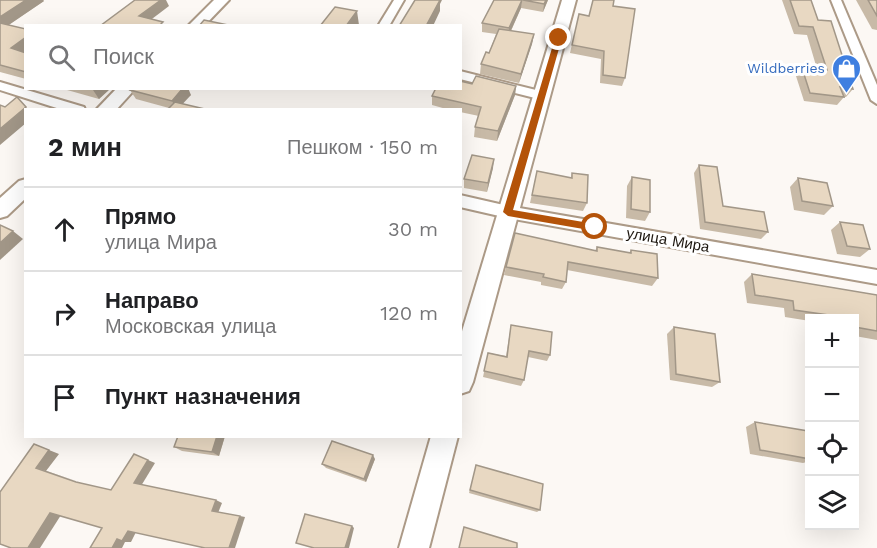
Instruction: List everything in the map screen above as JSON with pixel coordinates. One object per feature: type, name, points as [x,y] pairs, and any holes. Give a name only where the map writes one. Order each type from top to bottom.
[{"type":"street","points":[[197,24],[222,0]]},
{"type":"street","points":[[384,24],[399,0]]},
{"type":"street","points":[[462,375],[569,0]]},
{"type":"street","points":[[836,0],[877,100]]},
{"type":"street","points":[[462,76],[543,96]]},
{"type":"street","points":[[0,86],[72,108]]},
{"type":"street","points":[[107,108],[126,90]]},
{"type":"street","points":[[0,210],[24,188]]},
{"type":"street","name":"улица Мира","points":[[462,201],[508,212],[877,277]]},
{"type":"street","points":[[414,548],[444,438]]},
{"type":"building","points":[[0,0],[26,0],[0,17]]},
{"type":"building","points":[[135,0],[161,0],[139,16],[163,22],[161,24],[103,24]]},
{"type":"building","points":[[415,0],[440,0],[427,24],[400,24]]},
{"type":"building","points":[[494,0],[522,0],[509,28],[482,23]]},
{"type":"building","points":[[523,0],[546,0],[544,4]]},
{"type":"building","points":[[593,0],[614,0],[613,6],[635,9],[625,78],[603,75],[604,51],[572,45],[579,14],[589,16]]},
{"type":"building","points":[[790,0],[811,0],[818,20],[831,21],[853,89],[840,87],[844,97],[810,93],[802,68],[827,70],[813,27],[799,26]]},
{"type":"building","points":[[868,0],[877,0],[877,16]]},
{"type":"building","points":[[335,7],[357,11],[347,24],[322,24]]},
{"type":"building","points":[[204,20],[223,24],[201,24]]},
{"type":"building","points":[[0,23],[24,29],[24,38],[11,48],[24,52],[24,71],[0,65]]},
{"type":"building","points":[[499,29],[534,34],[521,74],[481,64],[486,52],[489,53]]},
{"type":"building","points":[[476,76],[516,86],[498,131],[475,127],[481,107],[432,96],[435,90],[462,90],[462,82],[472,84]]},
{"type":"building","points":[[130,90],[181,90],[172,101]]},
{"type":"building","points":[[17,97],[26,107],[0,129],[0,105],[5,107]]},
{"type":"building","points":[[175,102],[200,108],[169,108]]},
{"type":"building","points":[[472,155],[494,159],[488,183],[464,179]]},
{"type":"building","points":[[699,165],[717,167],[723,206],[764,212],[768,232],[705,222]]},
{"type":"building","points":[[537,171],[572,178],[572,173],[588,175],[587,203],[532,195]]},
{"type":"building","points":[[632,177],[650,180],[650,212],[631,209]]},
{"type":"building","points":[[798,178],[827,183],[833,206],[802,201]]},
{"type":"building","points":[[840,222],[863,225],[870,249],[847,246]]},
{"type":"building","points":[[0,225],[13,231],[0,243]]},
{"type":"building","points":[[515,233],[597,251],[597,247],[631,253],[631,250],[657,254],[658,278],[568,262],[566,282],[543,277],[544,274],[506,267]]},
{"type":"building","points":[[752,274],[877,295],[877,331],[859,328],[859,314],[821,314],[794,310],[793,301],[755,295]]},
{"type":"building","points":[[511,325],[552,332],[550,355],[529,351],[524,380],[484,371],[488,353],[507,357]]},
{"type":"building","points":[[674,327],[715,334],[720,382],[676,374]]},
{"type":"building","points":[[755,422],[805,430],[805,458],[760,450]]},
{"type":"building","points":[[177,438],[216,438],[212,452],[174,447]]},
{"type":"building","points":[[332,441],[373,455],[364,479],[322,464]]},
{"type":"building","points":[[34,444],[49,450],[36,468],[76,482],[111,490],[134,454],[148,460],[134,483],[216,500],[212,511],[240,516],[229,548],[205,548],[128,531],[122,541],[117,539],[112,548],[90,548],[102,528],[50,513],[28,548],[11,548],[0,544],[0,492]]},
{"type":"building","points":[[476,465],[543,484],[540,510],[470,490]]},
{"type":"building","points":[[305,514],[352,526],[345,548],[314,548],[296,543]]},
{"type":"building","points":[[464,527],[517,543],[517,548],[459,548]]},
{"type":"place","name":"Wildberries","points":[[846,94]]},
{"type":"route","points":[[559,38],[508,212],[595,227]]}]
